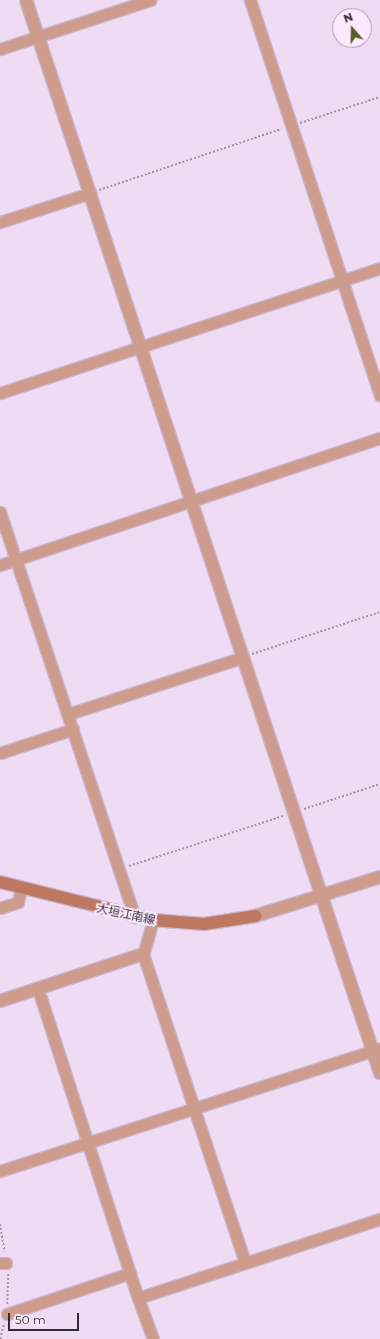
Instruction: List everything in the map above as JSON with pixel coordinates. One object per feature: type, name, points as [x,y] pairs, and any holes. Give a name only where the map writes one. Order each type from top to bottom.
[{"type":"main road","name":"大垣江南線","points":[[0,882],[153,920],[204,924],[255,916]]},
{"type":"street","points":[[26,0],[243,657],[320,896],[376,1049],[380,1072]]},
{"type":"street","points":[[0,49],[150,0]]},
{"type":"street","points":[[250,0],[380,395]]},
{"type":"street","points":[[0,222],[90,193]]},
{"type":"street","points":[[0,393],[380,268]]},
{"type":"street","points":[[0,565],[380,438]]},
{"type":"street","points":[[0,512],[135,916]]},
{"type":"street","points":[[68,714],[243,657]]},
{"type":"street","points":[[0,754],[72,729]]},
{"type":"street","points":[[255,916],[380,877]]},
{"type":"street","points":[[0,908],[18,902],[21,888]]},
{"type":"street","points":[[153,920],[144,954],[245,1263]]},
{"type":"street","points":[[0,1001],[144,954]]},
{"type":"street","points":[[38,989],[138,1298],[153,1339]]},
{"type":"street","points":[[0,1171],[376,1049]]},
{"type":"street","points":[[138,1298],[380,1220]]},
{"type":"street","points":[[7,1314],[130,1273]]},
{"type":"path","points":[[90,193],[380,97]]},
{"type":"path","points":[[243,657],[380,612]]},
{"type":"path","points":[[120,870],[380,784]]},
{"type":"path","points":[[0,1224],[7,1314],[0,1339]]}]
